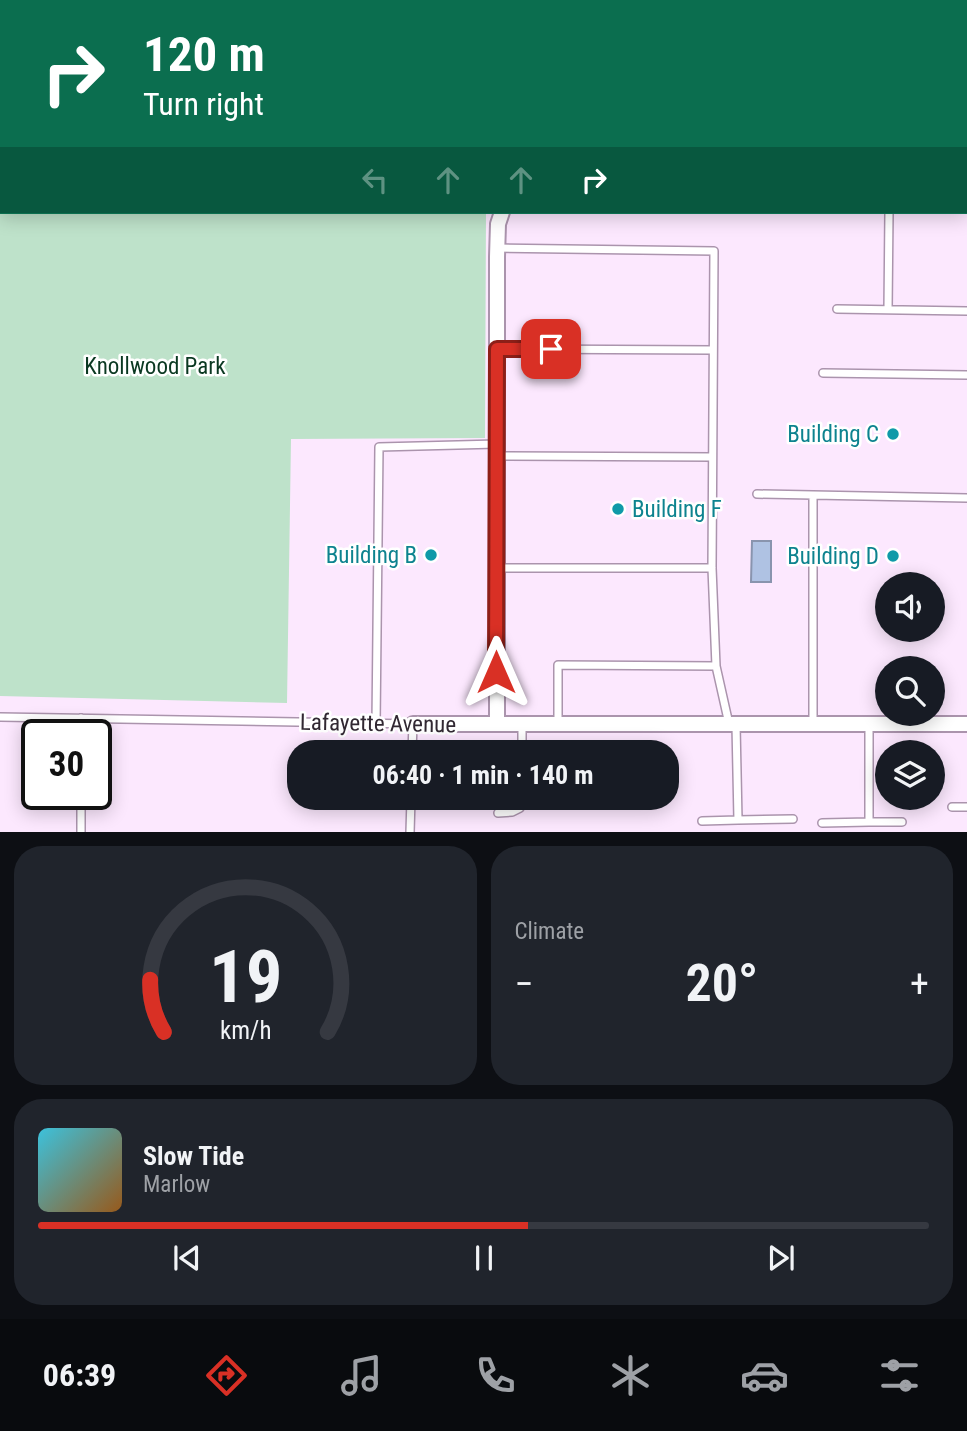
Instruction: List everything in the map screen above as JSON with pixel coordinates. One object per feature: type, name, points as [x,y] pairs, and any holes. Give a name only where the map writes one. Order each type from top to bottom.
[{"type":"street","points":[[496,724],[497,248],[501,214]]},
{"type":"street","name":"Lafayette Avenue","points":[[413,724],[967,724]]},
{"type":"lane","points":[[888,310],[889,214]]},
{"type":"lane","points":[[497,248],[714,251],[712,568],[716,667],[732,724],[738,820]]},
{"type":"lane","points":[[837,309],[967,312]]},
{"type":"lane","points":[[497,349],[713,350]]},
{"type":"lane","points":[[824,373],[967,375]]},
{"type":"lane","points":[[376,724],[379,447],[712,457]]},
{"type":"lane","points":[[757,494],[967,498]]},
{"type":"lane","points":[[813,495],[813,724]]},
{"type":"lane","points":[[496,568],[712,568]]},
{"type":"lane","points":[[558,724],[558,665],[716,667]]},
{"type":"lane","name":"Lafayette Avenue","points":[[0,717],[81,719]]},
{"type":"lane","name":"Lafayette Avenue","points":[[112,720],[413,724]]},
{"type":"lane","points":[[412,740],[413,724]]},
{"type":"lane","points":[[522,724],[522,740]]},
{"type":"lane","points":[[869,724],[869,822]]},
{"type":"lane","points":[[951,807],[967,807]]},
{"type":"lane","points":[[81,810],[81,832]]},
{"type":"lane","points":[[410,832],[411,810]]},
{"type":"lane","points":[[498,813],[516,810]]},
{"type":"lane","points":[[702,821],[793,819]]},
{"type":"lane","points":[[822,823],[902,822]]},
{"type":"green space","name":"Knollwood Park","points":[[0,214],[486,214],[485,438],[291,439],[287,703],[0,696]]},
{"type":"water","points":[[752,541],[771,541],[771,582],[751,582]]},
{"type":"place","name":"Building C","points":[[893,434]]},
{"type":"place","name":"Building F","points":[[618,509]]},
{"type":"place","name":"Building B","points":[[431,555]]},
{"type":"place","name":"Building D","points":[[893,556]]},
{"type":"route","points":[[496,672],[497,349],[551,349]]}]
